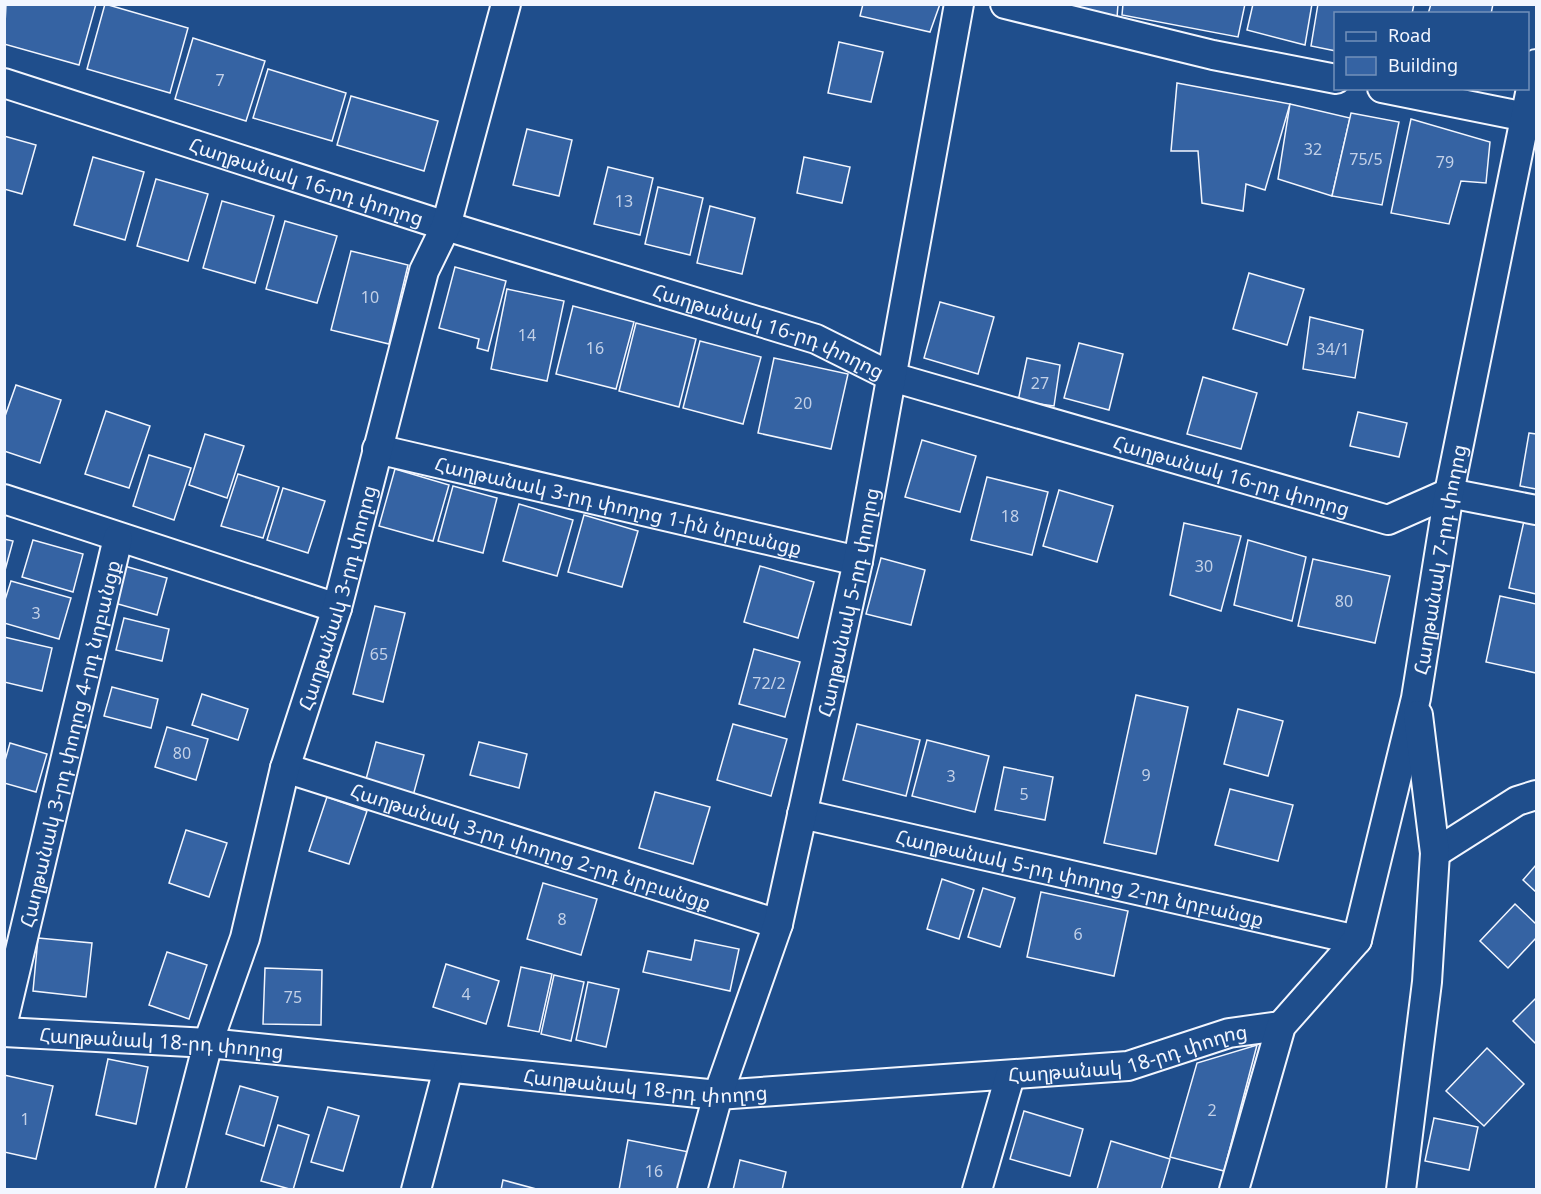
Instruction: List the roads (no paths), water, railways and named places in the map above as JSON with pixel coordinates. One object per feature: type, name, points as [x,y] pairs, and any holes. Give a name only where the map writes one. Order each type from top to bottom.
[{"type":"street","name":"Հաղթանակ 3-րդ փողոց","points":[[170,1190],[208,1042],[245,938],[285,768],[337,608],[424,272],[446,226],[506,4]]},
{"type":"street","name":"Հաղթանակ 5-րդ փողոց","points":[[692,1190],[718,1095],[778,924],[858,561],[959,4]]},
{"type":"street","points":[[1005,4],[1213,55],[1334,79]]},
{"type":"street","name":"Հաղթանակ 7-րդ փողոց","points":[[1281,1026],[1357,940],[1416,698],[1449,494],[1531,118],[1536,64]]},
{"type":"street","name":"Հաղթանակ 16-րդ փողոց","points":[[4,82],[446,226],[816,339],[892,377],[1388,520],[1449,494]]},
{"type":"street","points":[[1392,90],[1531,118]]},
{"type":"street","name":"Հաղթանակ 3-րդ փողոց 1-ին նրբանցք","points":[[377,449],[858,561]]},
{"type":"street","points":[[1449,494],[1536,510]]},
{"type":"street","points":[[4,499],[337,608]]},
{"type":"street","name":"Հաղթանակ 3-րդ փողոց 4-րդ նրբանցք","points":[[4,1018],[118,538]]},
{"type":"street","points":[[1401,1190],[1427,982],[1435,853],[1416,698]]},
{"type":"street","name":"Հաղթանակ 3-րդ փողոց 2-րդ նրբանցք","points":[[285,768],[778,924]]},
{"type":"street","points":[[1435,853],[1517,801],[1536,795]]},
{"type":"street","name":"Հաղթանակ 5-րդ փողոց 2-րդ նրբանցք","points":[[802,814],[1357,940]]},
{"type":"street","points":[[1234,1190],[1281,1026]]},
{"type":"street","name":"Հաղթանակ 18-րդ փողոց","points":[[4,1032],[208,1042],[448,1069],[718,1095],[1128,1066],[1229,1033],[1281,1026]]},
{"type":"street","points":[[416,1190],[448,1069]]},
{"type":"street","points":[[977,1190],[1010,1076]]}]
